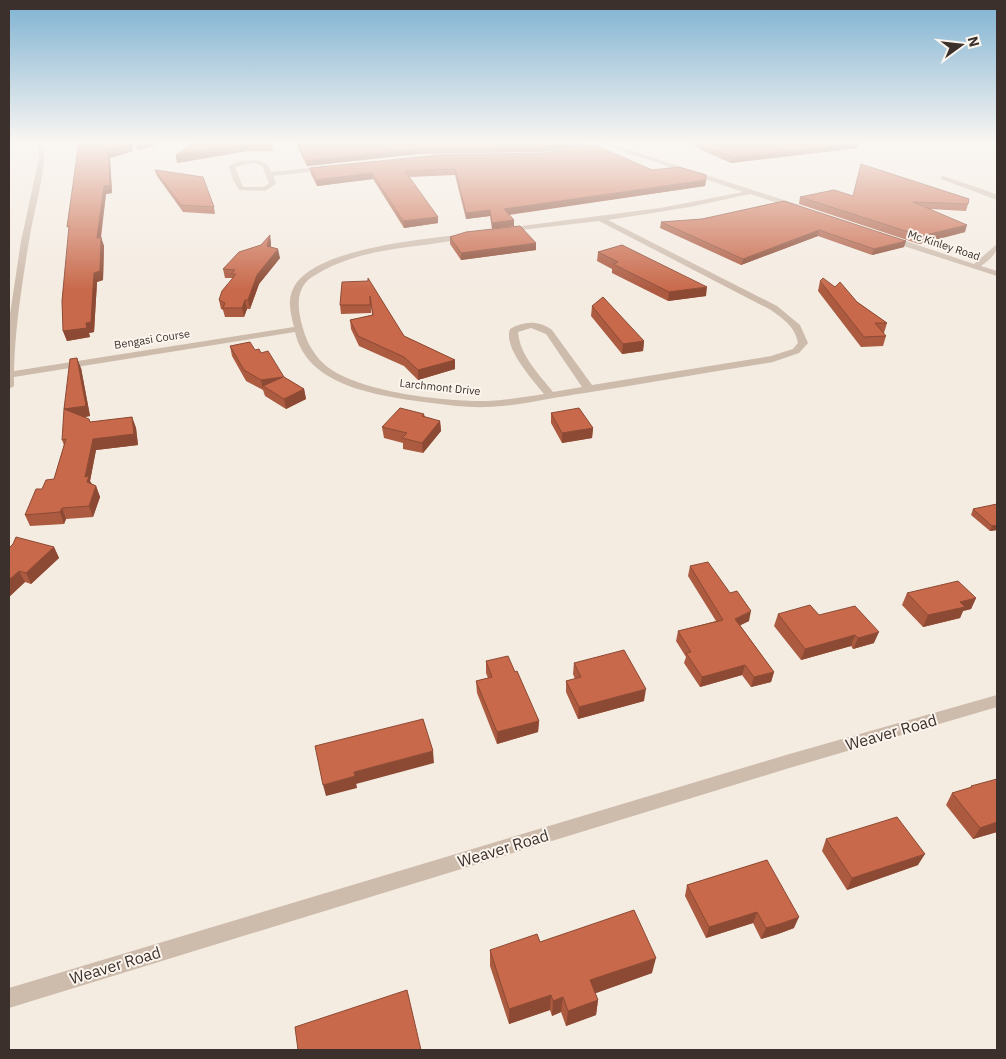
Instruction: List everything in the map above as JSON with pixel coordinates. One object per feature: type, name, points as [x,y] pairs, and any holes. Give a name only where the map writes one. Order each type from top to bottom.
[{"type":"street","points":[[9,386],[10,343],[25,241],[35,191]]},
{"type":"street","points":[[983,191],[997,198]]},
{"type":"street","points":[[496,232],[715,201],[751,192],[806,211]]},
{"type":"street","name":"Larchmont Drive","points":[[476,234],[374,249],[346,257],[309,276],[296,288],[293,299],[297,329],[307,353],[319,366],[336,378],[361,387],[412,397],[474,404],[499,403],[773,359],[796,351],[803,343],[802,334],[796,324],[774,308],[600,218]]},
{"type":"street","name":"Mc Kinley Road","points":[[881,236],[997,274]]},
{"type":"street","points":[[974,266],[987,258],[997,246]]},
{"type":"street","points":[[550,395],[519,352],[512,337],[513,331],[518,327],[542,326],[549,332],[589,389]]},
{"type":"street","name":"Bengasi Course","points":[[10,375],[297,329]]},
{"type":"street","name":"Weaver Road","points":[[9,998],[786,762],[997,701]]},
{"type":"building","points":[[72,191],[103,191],[97,238],[101,237],[100,271],[94,273],[91,322],[86,323],[87,328],[63,331],[62,301],[69,226],[67,227]]},
{"type":"building","points":[[171,191],[208,191],[214,207],[181,205]]},
{"type":"building","points":[[384,191],[420,191],[438,217],[403,221]]},
{"type":"building","points":[[461,191],[626,191],[504,209],[514,220],[492,223],[490,210],[466,213]]},
{"type":"building","points":[[827,191],[838,191],[853,196],[854,191],[946,191],[969,199],[968,204],[913,202],[967,225],[921,236],[800,197]]},
{"type":"building","points":[[784,201],[906,241],[874,249],[819,230],[743,259],[661,222],[702,219]]},
{"type":"building","points":[[520,226],[536,243],[461,253],[450,237],[466,232]]},
{"type":"building","points":[[270,235],[267,246],[278,249],[257,275],[248,300],[245,300],[242,308],[223,308],[225,303],[219,300],[222,291],[236,274],[231,274],[235,270],[223,269],[239,252],[261,245]]},
{"type":"building","points":[[622,245],[707,287],[669,292],[613,264],[618,262],[598,252]]},
{"type":"building","points":[[368,278],[404,336],[455,360],[418,370],[404,357],[358,336],[350,320],[373,315],[370,296],[370,305],[340,305],[342,282],[368,281]]},
{"type":"building","points":[[823,278],[835,287],[840,282],[857,302],[887,323],[875,323],[886,336],[864,337],[820,281]]},
{"type":"building","points":[[603,297],[644,341],[623,344],[592,306]]},
{"type":"building","points":[[250,342],[255,350],[259,349],[261,353],[268,351],[284,377],[304,389],[284,399],[263,386],[283,377],[261,380],[244,370],[230,346]]},
{"type":"building","points":[[77,358],[86,406],[64,409],[70,359]]},
{"type":"building","points":[[400,408],[424,414],[422,416],[440,421],[422,443],[402,438],[407,433],[382,427]]},
{"type":"building","points":[[579,408],[593,428],[562,433],[551,413]]},
{"type":"building","points":[[64,409],[89,419],[90,422],[132,417],[134,434],[93,439],[85,477],[89,476],[87,482],[96,486],[89,506],[62,508],[60,512],[25,515],[36,489],[42,489],[46,480],[54,479],[66,439],[62,440]]},
{"type":"building","points":[[997,504],[997,525],[992,526],[973,509]]},
{"type":"building","points":[[16,537],[54,547],[26,573],[19,571],[9,580],[9,548]]},
{"type":"building","points":[[708,562],[730,593],[737,591],[751,611],[735,619],[774,672],[754,677],[745,665],[702,677],[686,653],[691,652],[678,631],[723,620],[690,566]]},
{"type":"building","points":[[958,581],[976,598],[960,602],[965,607],[928,615],[907,593]]},
{"type":"building","points":[[810,605],[819,615],[855,606],[879,632],[858,638],[855,635],[805,649],[778,614]]},
{"type":"building","points":[[624,650],[646,689],[579,707],[566,681],[581,677],[574,663]]},
{"type":"building","points":[[508,656],[515,672],[517,671],[539,721],[497,732],[476,681],[492,677],[486,661]]},
{"type":"building","points":[[423,719],[433,751],[354,772],[355,776],[323,785],[315,746]]},
{"type":"building","points":[[997,779],[997,822],[980,828],[952,793]]},
{"type":"building","points":[[897,817],[925,854],[852,878],[826,839]]},
{"type":"building","points":[[767,860],[799,917],[766,928],[757,912],[709,927],[687,885]]},
{"type":"building","points":[[634,910],[656,958],[590,980],[598,1000],[568,1011],[563,997],[553,1001],[551,995],[509,1009],[490,950],[537,934],[540,942]]},
{"type":"building","points":[[407,990],[421,1050],[298,1050],[295,1027]]}]
